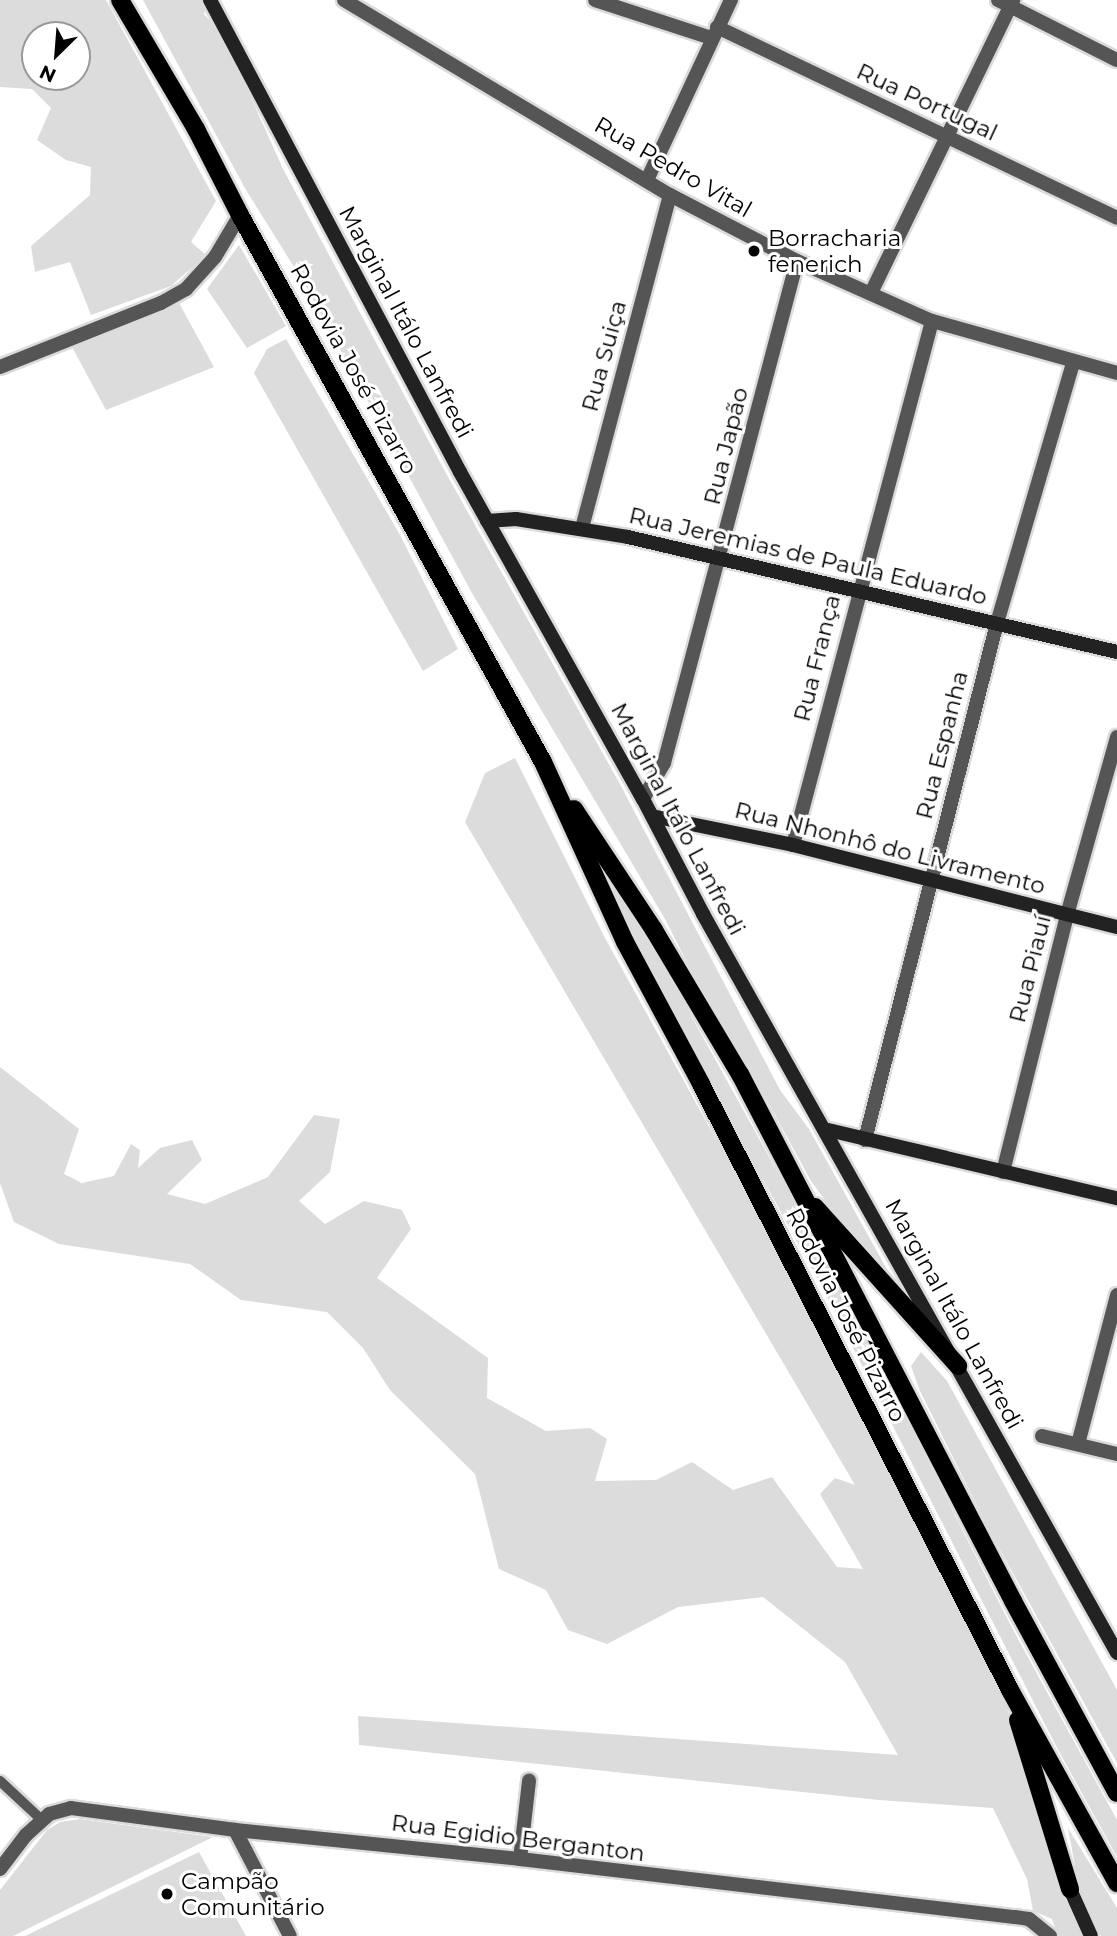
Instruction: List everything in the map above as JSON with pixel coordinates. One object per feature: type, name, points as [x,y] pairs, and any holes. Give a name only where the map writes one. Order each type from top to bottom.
[{"type":"main road","name":"Rodovia José Pizarro","points":[[120,0],[196,130],[240,215],[543,762],[667,952],[740,1074],[1117,1793]]},
{"type":"main road","name":"Rodovia José Pizarro","points":[[543,762],[625,942],[1010,1689],[1117,1884]]},
{"type":"main road","points":[[797,1186],[958,1366]]},
{"type":"main road","points":[[1010,1689],[1070,1889]]},
{"type":"street","name":"Marginal Itálo Lanfredi","points":[[210,0],[487,521],[643,799],[703,914],[1117,1653]]},
{"type":"street","name":"Rua Pedro Vital","points":[[344,0],[670,195],[797,261],[932,321],[1073,363],[1117,373]]},
{"type":"street","name":"Rua Portugal","points":[[595,0],[714,32],[948,137],[1117,218]]},
{"type":"street","points":[[647,180],[731,0]]},
{"type":"street","points":[[871,293],[948,137],[1007,2],[1117,60]]},
{"type":"street","name":"Rua Suiça","points":[[582,528],[670,195]]},
{"type":"street","points":[[0,366],[161,303],[186,289],[215,257],[240,215]]},
{"type":"street","name":"Rua Japão","points":[[643,799],[664,764],[797,261]]},
{"type":"street","name":"Rua França","points":[[793,845],[858,590],[932,321]]},
{"type":"street","name":"Rua Espanha","points":[[864,1140],[997,623],[1073,363]]},
{"type":"street","name":"Rua Jeremias de Paula Eduardo","points":[[487,521],[516,519],[582,528],[720,557],[1117,652]]},
{"type":"street","name":"Rua Piauí","points":[[1003,1172],[1067,915],[1117,737]]},
{"type":"street","name":"Rua Nhonhô do Livramento","points":[[652,816],[793,845],[1117,927]]},
{"type":"street","points":[[824,1129],[1117,1198]]},
{"type":"street","points":[[1078,1444],[1117,1295]]},
{"type":"street","points":[[1042,1436],[1117,1454]]},
{"type":"street","points":[[520,1860],[528,1781]]},
{"type":"street","name":"Rua Egidio Berganton","points":[[0,1869],[26,1835],[42,1820],[49,1814],[71,1808],[235,1830],[1015,1917],[1029,1919],[1050,1936]]},
{"type":"street","points":[[235,1830],[290,1936]]},
{"type":"street","points":[[1070,1889],[1091,1936]]},
{"type":"lane","points":[[0,1781],[42,1820]]},
{"type":"shaded area","points":[[0,0],[106,0],[216,201],[191,242],[206,255],[171,286],[91,315],[70,262],[35,272],[31,246],[90,195],[91,167],[66,160],[37,140],[51,108],[34,91],[91,91],[91,21],[21,21],[21,88],[0,87]]},
{"type":"shaded area","points":[[143,0],[202,0],[206,7],[204,14],[213,24],[248,91],[283,169],[447,475],[621,786],[780,1090],[809,1129],[904,1300],[868,1259],[811,1181],[748,1066],[703,994],[665,919],[472,593],[304,283],[246,190]]},
{"type":"shaded area","points":[[239,245],[286,326],[247,348],[207,289]]},
{"type":"shaded area","points":[[179,303],[214,367],[106,410],[72,347]]},
{"type":"shaded area","points":[[286,339],[400,535],[458,649],[423,671],[254,373],[267,349]]},
{"type":"shaded area","points":[[515,758],[605,938],[733,1170],[1001,1688],[1066,1901],[1082,1936],[1058,1936],[1052,1919],[1033,1911],[1027,1879],[993,1808],[879,1800],[359,1745],[358,1716],[898,1755],[845,1662],[763,1597],[678,1607],[607,1644],[568,1630],[546,1590],[499,1569],[475,1474],[390,1390],[363,1348],[327,1312],[241,1300],[190,1264],[59,1244],[14,1222],[0,1183],[0,1067],[79,1129],[64,1174],[82,1183],[114,1176],[131,1144],[140,1150],[138,1168],[160,1148],[192,1140],[202,1160],[167,1194],[205,1204],[268,1177],[314,1115],[340,1119],[330,1172],[299,1201],[325,1224],[364,1201],[402,1210],[411,1229],[377,1278],[488,1358],[487,1398],[546,1431],[590,1428],[607,1439],[595,1481],[656,1480],[692,1462],[733,1490],[772,1477],[837,1567],[863,1569],[820,1494],[835,1478],[855,1485],[465,822],[485,773]]},
{"type":"shaded area","points":[[606,877],[647,936],[824,1256],[1011,1626],[1117,1820],[1117,1857],[1056,1746],[823,1289],[632,941]]},
{"type":"shaded area","points":[[921,1352],[947,1381],[1117,1690],[1117,1763],[987,1526],[920,1391],[911,1366]]},
{"type":"shaded area","points":[[80,1819],[213,1837],[13,1936],[0,1936],[0,1890],[47,1830],[60,1822]]},
{"type":"shaded area","points":[[1068,1828],[1117,1908],[1117,1936],[1101,1936],[1079,1888]]},
{"type":"shaded area","name":"Campão Comunitário","points":[[199,1852],[246,1936],[25,1936]]},
{"type":"place","name":"Borracharia fenerich","points":[[754,251]]},
{"type":"place","name":"Campão Comunitário","points":[[167,1894]]}]
